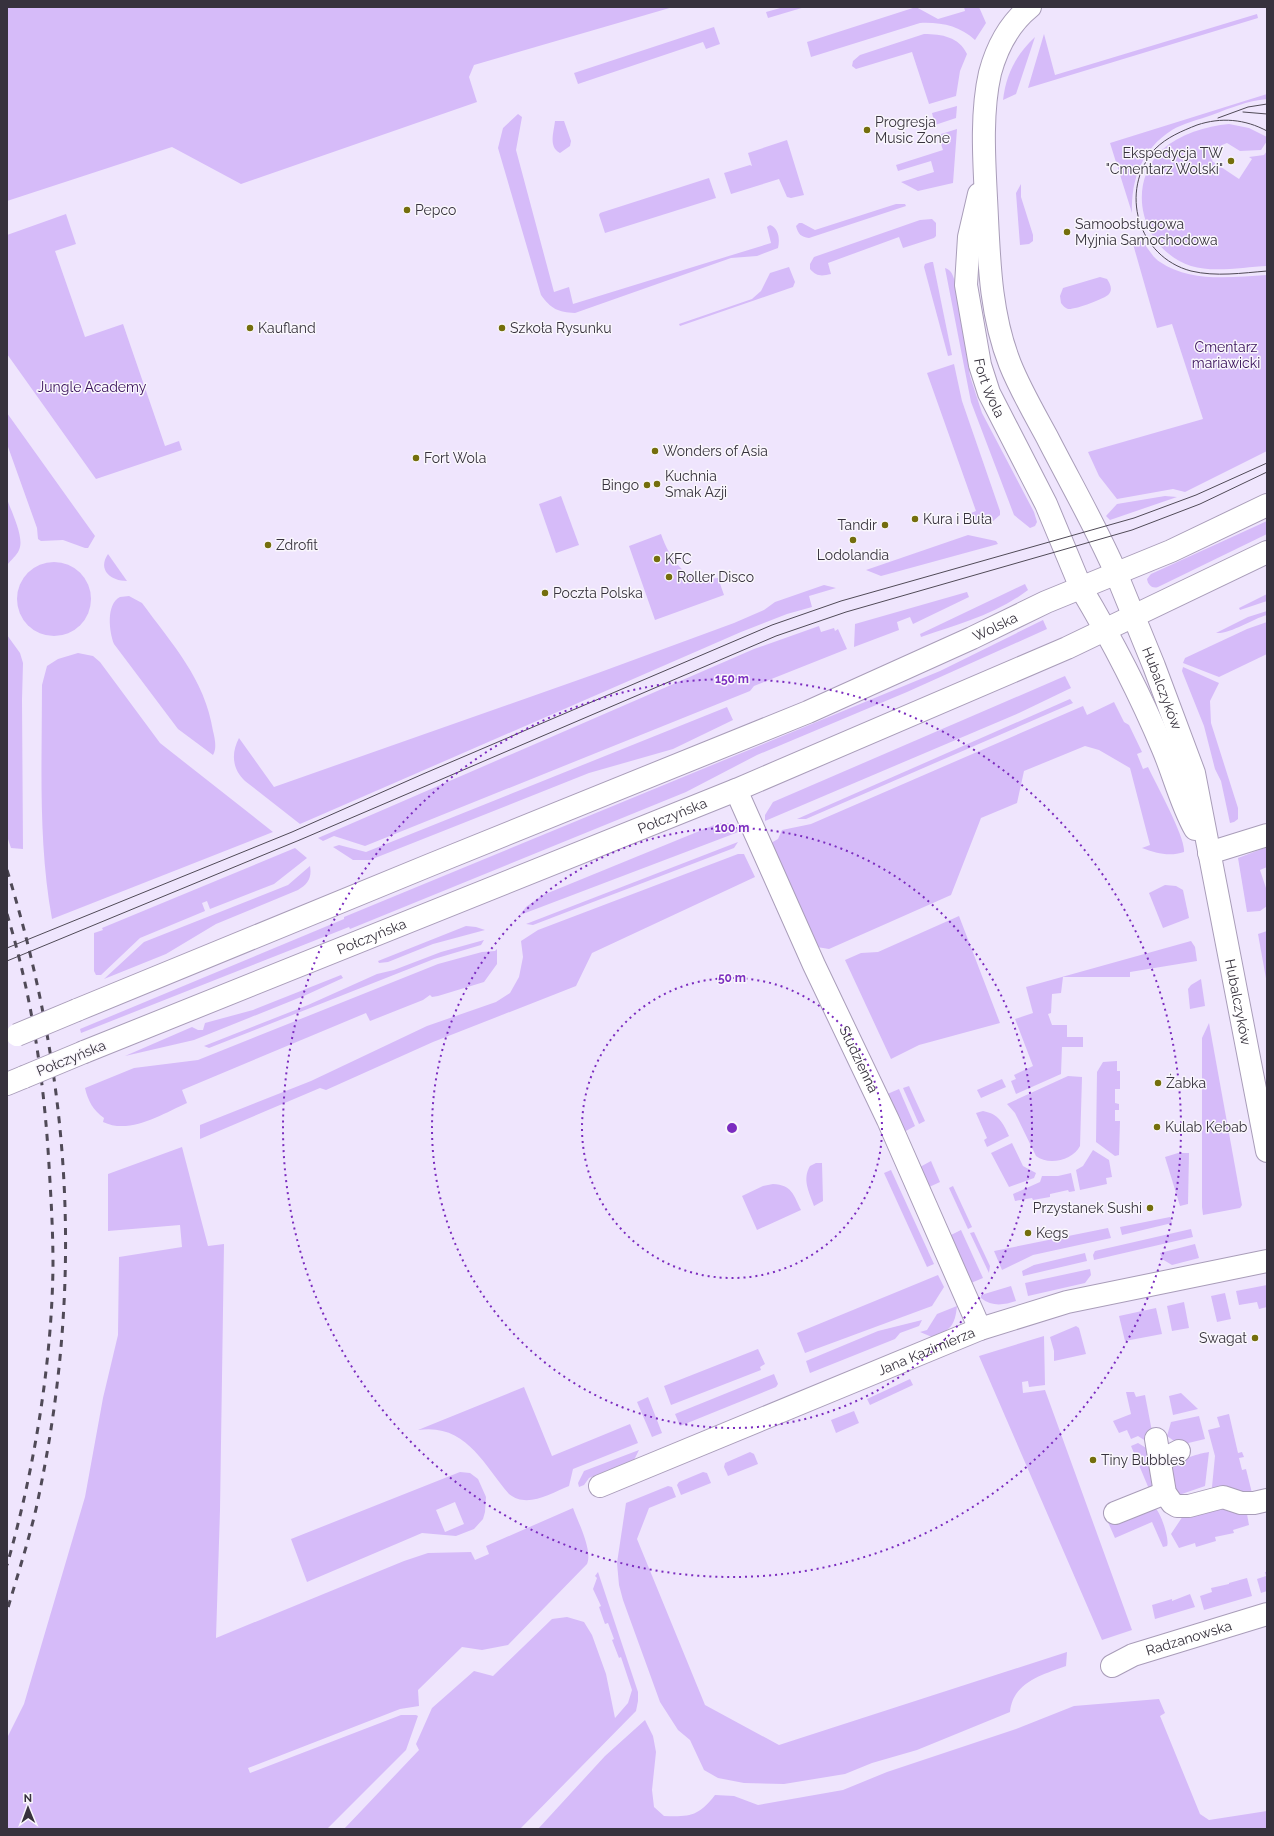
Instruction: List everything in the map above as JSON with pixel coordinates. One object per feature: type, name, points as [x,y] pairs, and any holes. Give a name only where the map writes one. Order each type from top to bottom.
[{"type":"street","name":"Fort Wola","points":[[1030,7],[1018,16],[1005,34],[993,63],[987,91],[985,172],[991,280],[996,314],[1003,343],[1024,394],[1098,534],[1116,573]]},
{"type":"street","name":"Fort Wola","points":[[985,172],[971,226],[966,267],[967,295],[977,354],[989,393],[1042,496],[1081,588]]},
{"type":"street","name":"Wolska","points":[[12,1037],[808,712],[972,638],[1046,602],[1171,551],[1267,505]]},
{"type":"street","points":[[736,790],[1044,658],[1106,630],[1267,552]]},
{"type":"street","name":"Hubalczyków","points":[[1116,573],[1194,773],[1267,1151]]},
{"type":"street","name":"Hubalczyków","points":[[1081,588],[1106,630],[1163,749],[1192,824],[1209,853]]},
{"type":"street","name":"Połczyńska","points":[[15,1080],[736,790]]},
{"type":"street","name":"Studzienna","points":[[736,790],[814,965],[883,1107],[980,1329]]},
{"type":"street","points":[[1209,853],[1267,835]]},
{"type":"street","name":"Jana Kazimierza","points":[[600,1486],[980,1329],[1067,1302],[1267,1261]]},
{"type":"street","points":[[1156,1439],[1165,1493],[1172,1503],[1183,1506],[1222,1497],[1241,1503],[1254,1503],[1267,1500]]},
{"type":"street","points":[[1160,1461],[1179,1451]]},
{"type":"street","points":[[1115,1513],[1165,1493]]},
{"type":"street","name":"Radzanowska","points":[[1112,1666],[1133,1655],[1267,1614]]},
{"type":"green space","points":[[7,7],[673,7],[474,65],[469,77],[477,102],[241,184],[172,147],[7,201]]},
{"type":"green space","points":[[784,7],[805,7],[768,18],[766,12]]},
{"type":"green space","points":[[916,7],[938,19],[965,11],[964,7],[979,7],[986,23],[975,40],[957,28],[943,24],[920,23],[811,57],[807,42]]},
{"type":"green space","points":[[1257,14],[1258,18],[1028,88],[1044,34],[1055,75]]},
{"type":"green space","points":[[714,27],[720,44],[706,49],[703,42],[578,84],[574,73]]},
{"type":"green space","points":[[924,34],[943,36],[955,40],[964,48],[967,54],[960,71],[956,96],[929,104],[912,52],[856,69],[852,66],[853,61],[860,55]]},
{"type":"green space","points":[[1035,37],[1016,94],[1003,100],[1009,73],[1022,51]]},
{"type":"green space","points":[[1267,94],[1267,99],[1252,101],[1186,123],[1172,130],[1162,138],[1153,146],[1140,166],[1134,188],[1132,213],[1110,143]]},
{"type":"green space","points":[[957,106],[956,118],[935,125],[932,113]]},
{"type":"green space","points":[[518,114],[522,117],[516,150],[554,292],[569,287],[573,304],[771,243],[767,227],[770,225],[777,231],[779,241],[778,248],[757,256],[731,258],[575,313],[555,309],[548,304],[541,295],[498,148],[503,128]]},
{"type":"green space","points":[[555,121],[564,121],[571,141],[570,146],[560,153],[556,150],[553,143]]},
{"type":"green space","points":[[1229,124],[1249,128],[1267,137],[1267,141],[1261,150],[1240,151],[1227,143],[1222,145],[1212,161],[1239,179],[1252,159],[1249,157],[1264,155],[1267,151],[1267,266],[1209,269],[1191,266],[1174,258],[1161,246],[1151,232],[1144,216],[1142,199],[1144,181],[1150,165],[1169,144],[1185,135],[1202,129]]},
{"type":"green space","points":[[957,129],[953,183],[918,191],[901,182],[934,172],[931,161],[898,171],[896,165],[943,150],[938,135]]},
{"type":"green space","points":[[787,140],[804,195],[791,198],[787,197],[779,179],[731,194],[724,173],[750,165],[752,166],[748,153]]},
{"type":"green space","points":[[709,178],[716,198],[605,233],[599,215],[600,213]]},
{"type":"green space","points":[[1021,184],[1021,197],[1033,235],[1033,241],[1029,244],[1020,245],[1016,193]]},
{"type":"green space","points":[[896,204],[905,204],[906,206],[809,238],[800,235],[796,226],[799,223],[802,223],[815,230]]},
{"type":"green space","name":"Jungle Academy","points":[[66,214],[76,244],[55,251],[85,337],[123,324],[165,446],[179,441],[182,450],[96,479],[7,354],[7,235]]},
{"type":"green space","points":[[932,219],[936,223],[936,236],[934,238],[903,248],[899,237],[828,263],[831,274],[820,275],[810,269],[810,264],[814,257],[920,220]]},
{"type":"green space","name":"Cmentarz mariawicki","points":[[1142,241],[1157,260],[1172,269],[1185,273],[1212,277],[1267,275],[1267,451],[1185,492],[1173,489],[1117,499],[1099,476],[1088,452],[1203,419],[1172,324],[1157,328],[1133,244]]},
{"type":"green space","points":[[933,262],[952,355],[948,356],[924,267],[925,264]]},
{"type":"green space","points":[[789,267],[795,282],[793,287],[680,326],[679,324],[752,299],[761,291],[770,273]]},
{"type":"green space","points":[[945,268],[951,272],[955,282],[970,376],[982,413],[1034,512],[1037,522],[1035,526],[1030,528],[1014,515],[971,402]]},
{"type":"green space","points":[[1100,277],[1107,279],[1110,284],[1111,291],[1109,294],[1102,299],[1076,308],[1068,309],[1063,306],[1060,296],[1063,288]]},
{"type":"green space","points":[[954,364],[962,401],[1000,511],[1000,515],[993,521],[973,520],[961,517],[976,511],[927,373]]},
{"type":"green space","points":[[7,413],[95,536],[88,548],[63,540],[41,541],[38,539],[37,528],[7,444]]},
{"type":"green space","points":[[561,496],[579,545],[556,553],[539,504]]},
{"type":"green space","points":[[1165,496],[1177,497],[1110,520],[1106,516],[1117,504]]},
{"type":"green space","points":[[7,499],[19,532],[20,545],[17,554],[7,565]]},
{"type":"green space","points":[[1267,521],[1267,534],[1158,587],[1152,587],[1148,583],[1147,579],[1151,574]]},
{"type":"green space","name":"Roller Disco","points":[[661,534],[675,562],[681,568],[689,574],[697,577],[707,579],[718,578],[724,595],[655,620],[629,546]]},
{"type":"green space","points":[[968,535],[996,541],[998,544],[881,576],[866,570]]},
{"type":"green space","points":[[108,554],[127,581],[116,579],[107,574],[104,565]]},
{"type":"green space","points":[[54,562],[68,565],[80,573],[88,585],[91,599],[88,613],[80,625],[68,633],[54,636],[40,633],[28,625],[20,613],[17,599],[20,585],[28,573],[40,565]]},
{"type":"green space","points":[[1025,584],[1028,590],[1003,606],[963,623],[921,637],[920,634]]},
{"type":"green space","points":[[824,585],[836,588],[809,596],[812,607],[787,614],[741,632],[300,824],[245,781],[235,766],[234,755],[239,738],[274,787],[598,673],[734,623],[764,610],[775,602]]},
{"type":"green space","points":[[967,592],[969,597],[913,624],[910,617],[897,622],[899,630],[854,647],[855,624]]},
{"type":"green space","points":[[1267,594],[1267,601],[1240,610],[1239,608]]},
{"type":"green space","points":[[129,596],[142,603],[176,648],[195,678],[209,712],[215,744],[213,755],[178,729],[114,644],[110,625],[112,605],[120,597]]},
{"type":"green space","points":[[1267,611],[1267,615],[1235,629],[1222,633],[1216,633],[1248,617]]},
{"type":"green space","points":[[1043,620],[1047,629],[907,692],[757,755],[686,792],[350,929],[349,927],[81,1033],[80,1029],[344,919],[344,917],[940,671]]},
{"type":"green space","points":[[1267,622],[1267,654],[1219,677],[1183,663],[1185,658],[1247,629]]},
{"type":"green space","points":[[819,626],[821,632],[834,628],[835,631],[838,629],[847,649],[754,686],[750,691],[365,846],[334,836],[323,841],[318,838],[754,649]]},
{"type":"green space","points":[[7,635],[20,653],[23,663],[23,849],[11,848],[7,836]]},
{"type":"green space","points":[[78,653],[93,656],[100,662],[160,743],[273,832],[52,919],[43,832],[41,773],[42,685],[47,666],[58,659]]},
{"type":"green space","points":[[1183,667],[1219,683],[1210,701],[1211,723],[1238,808],[1238,819],[1234,822],[1230,823],[1221,781],[1215,769],[1204,726],[1182,671]]},
{"type":"green space","points":[[1065,676],[1071,688],[1019,713],[765,821],[765,815],[773,802]]},
{"type":"green space","points":[[1070,699],[1073,703],[806,819],[797,819]]},
{"type":"green space","points":[[1114,702],[1124,722],[1129,725],[1142,752],[1137,754],[1143,769],[1148,767],[1170,811],[1180,835],[1184,852],[1173,854],[1157,853],[1142,848],[1150,845],[1130,768],[1099,750],[1085,746],[1024,771],[1017,803],[981,818],[951,895],[829,949],[817,947],[771,843],[778,839],[782,830],[811,824],[1083,706],[1087,715]]},
{"type":"green space","points":[[727,707],[733,720],[673,749],[589,773],[370,860],[353,860],[333,847],[339,845],[366,852]]},
{"type":"green space","points":[[719,823],[728,823],[741,831],[520,915],[526,907],[543,895]]},
{"type":"green space","points":[[738,842],[734,848],[533,925],[526,924]]},
{"type":"green space","points":[[1267,847],[1267,867],[1260,870],[1267,891],[1267,906],[1260,911],[1247,912],[1238,858]]},
{"type":"green space","points":[[295,848],[307,858],[274,884],[210,909],[207,901],[202,903],[205,911],[140,938],[101,975],[96,975],[94,971],[94,933],[103,930],[102,928]]},
{"type":"green space","points":[[738,854],[744,854],[755,877],[592,953],[576,986],[433,1042],[326,1090],[320,1088],[200,1139],[200,1125],[311,1081],[427,1026],[496,1002],[510,993],[519,977],[523,957],[521,941],[538,930]]},
{"type":"green space","points":[[310,866],[310,877],[298,890],[216,924],[166,954],[104,979],[144,942],[288,885]]},
{"type":"green space","points":[[1165,885],[1176,886],[1183,890],[1189,918],[1163,928],[1149,893]]},
{"type":"green space","points":[[959,916],[1000,1023],[919,1045],[891,1059],[845,960],[861,953],[878,952]]},
{"type":"green space","points":[[466,926],[485,930],[433,944],[388,962],[379,963],[378,961]]},
{"type":"green space","points":[[1267,931],[1267,984],[1258,934]]},
{"type":"green space","points":[[484,940],[481,945],[434,959],[209,1048],[204,1046],[308,1005],[377,974],[394,970],[441,952]]},
{"type":"green space","points":[[1191,941],[1195,947],[1197,961],[1130,972],[1130,977],[1063,977],[1061,993],[1052,994],[1051,1013],[1048,1014],[1052,1025],[1067,1025],[1067,1037],[1083,1037],[1083,1047],[1062,1047],[1061,1074],[1016,1094],[1011,1081],[1016,1079],[1014,1075],[1033,1066],[1015,1019],[1033,1013],[1026,987]]},
{"type":"green space","points":[[497,949],[497,964],[484,982],[438,996],[432,997],[430,995],[423,1000],[370,1021],[366,1013],[182,1090],[187,1103],[146,1122],[124,1126],[103,1122],[104,1118],[94,1108],[88,1097],[85,1088],[134,1068],[198,1060],[438,964],[482,952],[495,951]]},
{"type":"green space","points":[[341,975],[343,978],[306,995],[194,1040],[125,1056],[192,1027],[198,1030],[203,1030],[205,1023],[253,1010]]},
{"type":"green space","points":[[1201,979],[1205,1006],[1190,1009],[1188,989],[1191,985]]},
{"type":"green space","points":[[1209,1023],[1242,1205],[1240,1208],[1203,1215],[1202,1038]]},
{"type":"green space","points":[[1117,1061],[1117,1071],[1120,1071],[1120,1089],[1115,1089],[1115,1103],[1119,1104],[1119,1110],[1115,1110],[1115,1121],[1120,1121],[1119,1155],[1115,1156],[1096,1142],[1097,1072],[1103,1062]]},
{"type":"green space","points":[[1068,1076],[1082,1077],[1080,1146],[1077,1151],[1066,1158],[1047,1161],[1036,1156],[1015,1113],[1007,1104]]},
{"type":"green space","points":[[1002,1079],[1006,1087],[981,1098],[977,1090]]},
{"type":"green space","points":[[909,1086],[925,1121],[919,1124],[903,1088]]},
{"type":"green space","points":[[899,1089],[915,1126],[904,1132],[885,1095]]},
{"type":"green space","points":[[983,1111],[997,1117],[1005,1127],[1009,1136],[987,1147],[984,1140],[987,1138],[976,1113]]},
{"type":"green space","points":[[1012,1143],[1023,1166],[1036,1173],[1034,1178],[1009,1187],[991,1153]]},
{"type":"green space","points":[[182,1147],[208,1246],[224,1244],[220,1510],[216,1638],[404,1561],[428,1553],[471,1552],[475,1560],[489,1554],[486,1546],[573,1508],[587,1544],[587,1564],[508,1645],[482,1650],[462,1647],[418,1690],[419,1706],[400,1709],[248,1768],[250,1773],[401,1715],[418,1716],[406,1750],[327,1829],[7,1829],[7,1738],[24,1704],[85,1497],[103,1398],[118,1335],[119,1257],[182,1247],[180,1225],[108,1231],[108,1174]]},
{"type":"green space","points":[[1093,1150],[1109,1160],[1112,1177],[1106,1178],[1107,1184],[1080,1190],[1076,1170],[1083,1166]]},
{"type":"green space","points":[[1178,1153],[1189,1153],[1188,1204],[1180,1206],[1165,1157]]},
{"type":"green space","points":[[931,1161],[940,1182],[927,1188],[920,1167]]},
{"type":"green space","points":[[816,1163],[822,1163],[823,1201],[814,1206],[806,1181],[810,1166]]},
{"type":"green space","points":[[891,1170],[934,1264],[927,1267],[884,1173]]},
{"type":"green space","points":[[1071,1173],[1075,1191],[1069,1192],[1068,1190],[1050,1194],[1050,1197],[1015,1201],[1013,1194],[1040,1182],[1042,1176],[1058,1176]]},
{"type":"green space","points":[[773,1184],[788,1188],[794,1195],[801,1210],[757,1230],[742,1196],[763,1186]]},
{"type":"green space","points":[[953,1186],[972,1227],[968,1229],[949,1188]]},
{"type":"green space","points":[[1170,1217],[1172,1223],[1122,1235],[1120,1227]]},
{"type":"green space","points":[[1108,1228],[1111,1238],[1033,1255],[1002,1270],[994,1251]]},
{"type":"green space","points":[[1191,1229],[1193,1237],[1094,1260],[1093,1255],[1095,1251]]},
{"type":"green space","points":[[961,1230],[983,1278],[971,1283],[949,1236]]},
{"type":"green space","points":[[974,1232],[990,1266],[989,1273],[970,1233]]},
{"type":"green space","points":[[1195,1244],[1199,1258],[1172,1265],[1162,1259],[1160,1253]]},
{"type":"green space","points":[[1085,1253],[1087,1261],[1023,1276],[1022,1271],[1034,1265]]},
{"type":"green space","points":[[1090,1269],[1091,1275],[1085,1283],[1028,1296],[1025,1283]]},
{"type":"green space","points":[[938,1275],[944,1287],[932,1306],[805,1353],[797,1333]]},
{"type":"green space","points":[[1267,1285],[1267,1307],[1259,1309],[1257,1302],[1239,1305],[1236,1291]]},
{"type":"green space","points":[[1011,1286],[1016,1301],[994,1304],[981,1298],[981,1295]]},
{"type":"green space","points":[[1225,1293],[1231,1319],[1217,1322],[1211,1296]]},
{"type":"green space","points":[[1184,1302],[1189,1328],[1172,1331],[1167,1306]]},
{"type":"green space","points":[[957,1306],[953,1323],[947,1330],[932,1337],[920,1332],[927,1330],[937,1314]]},
{"type":"green space","points":[[1156,1308],[1162,1334],[1125,1341],[1119,1316]]},
{"type":"green space","points":[[922,1320],[919,1326],[900,1333],[895,1339],[810,1373],[806,1361],[878,1331]]},
{"type":"green space","points":[[1076,1326],[1079,1328],[1086,1354],[1054,1361],[1054,1351],[1050,1337]]},
{"type":"green space","points":[[1044,1336],[1045,1385],[1029,1387],[1028,1381],[1022,1382],[1023,1393],[1045,1390],[1132,1630],[1102,1640],[979,1356]]},
{"type":"green space","points":[[758,1349],[765,1364],[760,1367],[761,1370],[671,1405],[664,1386]]},
{"type":"green space","points":[[774,1374],[778,1384],[776,1387],[680,1426],[675,1414]]},
{"type":"green space","points":[[910,1379],[913,1385],[870,1405],[867,1399]]},
{"type":"green space","points":[[524,1387],[552,1456],[630,1424],[638,1443],[573,1469],[569,1486],[547,1496],[531,1500],[523,1500],[509,1494],[472,1448],[461,1439],[449,1433],[435,1430],[418,1430]]},
{"type":"green space","points":[[1126,1392],[1134,1392],[1136,1397],[1145,1395],[1155,1447],[1138,1436],[1131,1439],[1127,1430],[1119,1433],[1113,1421],[1131,1414]]},
{"type":"green space","points":[[1181,1393],[1198,1409],[1173,1415],[1169,1396]]},
{"type":"green space","points":[[648,1397],[662,1433],[652,1437],[637,1402]]},
{"type":"green space","points":[[854,1411],[859,1423],[836,1433],[831,1420]]},
{"type":"green space","points":[[1229,1414],[1238,1453],[1242,1452],[1244,1457],[1239,1458],[1242,1470],[1246,1469],[1253,1497],[1213,1491],[1212,1487],[1215,1456],[1208,1430],[1220,1427],[1217,1417]]},
{"type":"green space","points":[[1199,1416],[1205,1439],[1180,1445],[1167,1436],[1171,1422]]},
{"type":"green space","points":[[1138,1443],[1156,1454],[1153,1486],[1149,1489],[1131,1446]]},
{"type":"green space","points":[[639,1450],[634,1460],[589,1478],[584,1485],[579,1487],[578,1483],[584,1471]]},
{"type":"green space","points":[[750,1452],[754,1454],[758,1464],[728,1476],[724,1467],[725,1463]]},
{"type":"green space","points":[[1209,1452],[1205,1486],[1179,1495],[1172,1485],[1170,1477],[1176,1464],[1191,1456]]},
{"type":"green space","points":[[460,1472],[470,1473],[478,1479],[486,1497],[483,1519],[474,1529],[456,1536],[422,1533],[307,1582],[291,1539]],"holes":[[[455,1502],[464,1524],[445,1532],[436,1510]]]},
{"type":"green space","points":[[703,1472],[707,1473],[711,1483],[681,1495],[677,1485],[679,1482]]},
{"type":"green space","points":[[668,1486],[672,1487],[676,1497],[649,1508],[637,1539],[705,1705],[779,1745],[1067,1652],[1066,1666],[1030,1681],[1017,1693],[1012,1702],[1010,1712],[917,1750],[872,1763],[845,1774],[784,1784],[744,1783],[718,1778],[704,1770],[690,1740],[678,1730],[660,1702],[619,1585],[617,1563],[626,1503]]},
{"type":"green space","points":[[1212,1505],[1246,1509],[1249,1525],[1233,1530],[1234,1533],[1215,1537],[1216,1541],[1196,1547],[1195,1543],[1179,1548],[1171,1534],[1183,1516]]},
{"type":"green space","points":[[1155,1508],[1160,1515],[1164,1527],[1168,1543],[1167,1546],[1163,1547],[1152,1522],[1115,1538],[1107,1520]]},
{"type":"green space","points":[[598,1572],[638,1692],[636,1711],[520,1829],[344,1829],[419,1750],[416,1744],[432,1708],[474,1671],[493,1676],[552,1619],[567,1617],[584,1622],[592,1635],[606,1674],[615,1718],[628,1703],[632,1690],[621,1657],[619,1658],[612,1640],[614,1639],[608,1623],[605,1624],[599,1607],[601,1606],[593,1589],[597,1578],[595,1576]]},
{"type":"green space","points":[[1265,1572],[1267,1572],[1267,1591],[1261,1593],[1257,1579],[1266,1576]]},
{"type":"green space","points":[[1247,1578],[1252,1596],[1204,1610],[1200,1596],[1212,1592],[1211,1588]]},
{"type":"green space","points":[[1190,1594],[1195,1607],[1155,1619],[1152,1605],[1172,1599],[1172,1601]]},
{"type":"green space","points":[[1159,1699],[1165,1713],[1160,1716],[1200,1814],[1209,1820],[1267,1811],[1267,1829],[538,1829],[605,1756],[645,1720],[653,1736],[656,1752],[652,1790],[654,1807],[664,1816],[681,1816],[693,1814],[699,1811],[715,1795],[734,1796],[758,1805],[843,1790],[887,1772],[1016,1729],[1074,1706]]},
{"type":"tram line","points":[[1218,118],[1248,107],[1267,104]]},
{"type":"tram line","points":[[1243,112],[1267,114]]},
{"type":"tram line","points":[[1267,131],[1250,124],[1233,120],[1224,120],[1206,122],[1175,135],[1155,149],[1144,166],[1138,184],[1136,202],[1139,220],[1147,237],[1158,252],[1173,263],[1191,271],[1210,274],[1267,271]]},
{"type":"tram line","points":[[7,948],[292,832],[423,774],[772,625],[841,601],[1134,518],[1196,495],[1267,463]]},
{"type":"tram line","points":[[7,961],[302,839],[776,636],[846,612],[1132,530],[1200,504],[1267,472]]},
{"type":"railway","points":[[7,870],[29,950],[46,1029],[58,1108],[64,1188],[65,1267],[61,1347],[51,1427],[36,1509],[7,1611]]},
{"type":"railway","points":[[7,914],[16,945],[36,1038],[47,1133],[53,1265],[49,1340],[40,1416],[17,1529],[7,1565]]},
{"type":"place","name":"Progresja Music Zone","points":[[867,130]]},
{"type":"place","name":"Ekspedycja TW \"Cmentarz Wolski\"","points":[[1231,161]]},
{"type":"place","name":"Pepco","points":[[407,210]]},
{"type":"place","name":"Samoobsługowa Myjnia Samochodowa","points":[[1067,232]]},
{"type":"place","name":"Kaufland","points":[[250,328]]},
{"type":"place","name":"Szkoła Rysunku","points":[[502,328]]},
{"type":"place","name":"Wonders of Asia","points":[[655,451]]},
{"type":"place","name":"Fort Wola","points":[[416,458]]},
{"type":"place","name":"Kuchnia Smak Azji","points":[[657,484]]},
{"type":"place","name":"Bingo","points":[[647,485]]},
{"type":"place","name":"Kura i Buła","points":[[915,519]]},
{"type":"place","name":"Tandir","points":[[885,525]]},
{"type":"place","name":"Lodolandia","points":[[853,540]]},
{"type":"place","name":"Zdrofit","points":[[268,545]]},
{"type":"place","name":"KFC","points":[[657,559]]},
{"type":"place","name":"Roller Disco","points":[[669,577]]},
{"type":"place","name":"Poczta Polska","points":[[545,593]]},
{"type":"place","name":"Żabka","points":[[1158,1083]]},
{"type":"place","name":"Kulab Kebab","points":[[1157,1127]]},
{"type":"place","name":"Przystanek Sushi","points":[[1150,1208]]},
{"type":"place","name":"Kegs","points":[[1028,1233]]},
{"type":"place","name":"Swagat","points":[[1255,1338]]},
{"type":"place","name":"Tiny Bubbles","points":[[1093,1460]]}]
